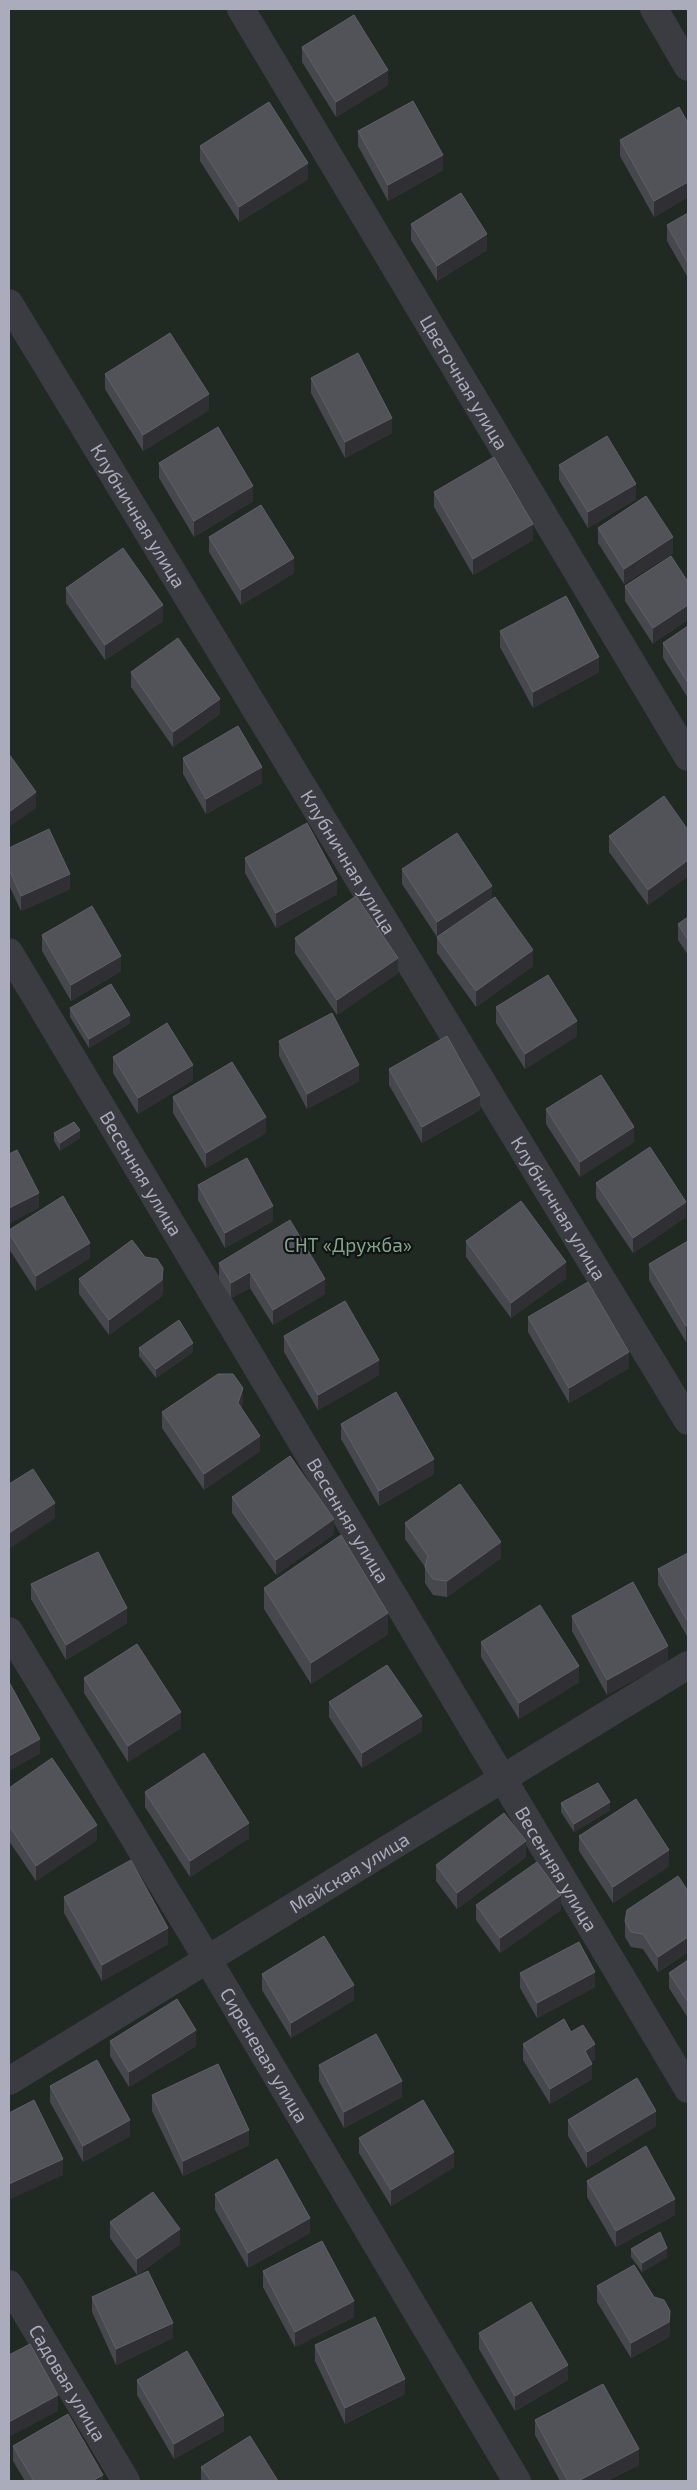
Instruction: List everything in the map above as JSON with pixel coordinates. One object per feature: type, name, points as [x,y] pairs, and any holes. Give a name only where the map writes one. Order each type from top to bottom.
[{"type":"street","name":"Цветочная улица","points":[[241,9],[688,757]]},
{"type":"street","points":[[654,9],[688,67]]},
{"type":"street","name":"Клубничная улица","points":[[9,303],[688,1421]]},
{"type":"street","name":"Весенняя улица","points":[[9,952],[688,2089]]},
{"type":"street","name":"Сиреневая улица","points":[[9,1631],[208,1960],[517,2481]]},
{"type":"street","name":"Майская улица","points":[[9,2081],[688,1665]]},
{"type":"street","name":"Садовая улица","points":[[9,2284],[126,2481]]},
{"type":"green space","name":"СНТ «Дружба»","points":[[9,9],[688,9],[688,2481],[9,2481]]},
{"type":"building","points":[[354,15],[388,70],[336,102],[302,47]]},
{"type":"building","points":[[413,101],[443,155],[388,185],[358,131]]},
{"type":"building","points":[[269,102],[308,163],[239,207],[200,146]]},
{"type":"building","points":[[679,107],[688,123],[688,182],[654,201],[620,140]]},
{"type":"building","points":[[461,193],[487,234],[437,266],[411,224]]},
{"type":"building","points":[[688,213],[688,263],[667,225]]},
{"type":"building","points":[[170,333],[209,394],[143,435],[105,374]]},
{"type":"building","points":[[358,353],[392,418],[345,442],[311,378]]},
{"type":"building","points":[[218,427],[253,486],[194,521],[159,463]]},
{"type":"building","points":[[607,436],[636,484],[588,512],[559,465]]},
{"type":"building","points":[[494,457],[533,524],[473,559],[434,492]]},
{"type":"building","points":[[646,496],[673,537],[624,569],[598,528]]},
{"type":"building","points":[[261,505],[294,558],[241,590],[209,537]]},
{"type":"building","points":[[123,548],[163,605],[105,645],[66,588]]},
{"type":"building","points":[[671,556],[688,582],[688,605],[653,628],[625,586]]},
{"type":"building","points":[[566,596],[599,657],[533,692],[500,631]]},
{"type":"building","points":[[688,626],[688,683],[663,643]]},
{"type":"building","points":[[178,638],[220,699],[173,732],[131,672]]},
{"type":"building","points":[[238,726],[262,767],[206,799],[183,758]]},
{"type":"building","points":[[9,754],[36,792],[9,812]]},
{"type":"building","points":[[664,796],[688,830],[688,860],[648,890],[609,836]]},
{"type":"building","points":[[307,823],[337,879],[276,913],[245,858]]},
{"type":"building","points":[[49,829],[70,874],[21,896],[9,869],[9,848]]},
{"type":"building","points":[[457,833],[492,886],[437,922],[402,869]]},
{"type":"building","points":[[356,896],[398,958],[337,1000],[295,938]]},
{"type":"building","points":[[495,897],[533,950],[476,991],[437,937]]},
{"type":"building","points":[[92,906],[121,956],[71,985],[42,935]]},
{"type":"building","points":[[688,917],[688,940],[678,924]]},
{"type":"building","points":[[548,975],[577,1021],[525,1054],[496,1007]]},
{"type":"building","points":[[111,984],[130,1015],[89,1039],[70,1008]]},
{"type":"building","points":[[332,1013],[359,1065],[307,1094],[279,1041]]},
{"type":"building","points":[[167,1023],[193,1065],[138,1098],[113,1057]]},
{"type":"building","points":[[447,1036],[480,1095],[422,1127],[389,1069]]},
{"type":"building","points":[[232,1062],[266,1117],[206,1153],[173,1097]]},
{"type":"building","points":[[601,1075],[634,1127],[580,1162],[546,1109]]},
{"type":"building","points":[[74,1122],[80,1130],[60,1143],[54,1133]]},
{"type":"building","points":[[650,1147],[686,1202],[633,1238],[596,1183]]},
{"type":"building","points":[[17,1150],[39,1193],[9,1208],[9,1154]]},
{"type":"building","points":[[247,1158],[273,1206],[225,1233],[198,1185]]},
{"type":"building","points":[[63,1196],[90,1243],[36,1276],[9,1233],[9,1230]]},
{"type":"building","points":[[521,1201],[566,1262],[511,1303],[466,1241]]},
{"type":"building","points":[[290,1220],[325,1279],[273,1310],[250,1272],[231,1283],[219,1263]]},
{"type":"building","points":[[132,1240],[145,1257],[157,1259],[163,1268],[162,1280],[109,1320],[79,1279]]},
{"type":"building","points":[[688,1241],[688,1325],[686,1326],[649,1264]]},
{"type":"building","points":[[588,1282],[629,1352],[569,1388],[528,1317]]},
{"type":"building","points":[[345,1301],[379,1360],[318,1395],[284,1336]]},
{"type":"building","points":[[179,1320],[193,1343],[156,1369],[139,1348]]},
{"type":"building","points":[[218,1374],[233,1374],[243,1388],[238,1403],[260,1436],[204,1474],[162,1412]]},
{"type":"building","points":[[396,1392],[434,1459],[379,1491],[341,1424]]},
{"type":"building","points":[[290,1456],[334,1519],[276,1560],[232,1497]]},
{"type":"building","points":[[33,1469],[55,1503],[9,1533],[9,1484]]},
{"type":"building","points":[[460,1484],[501,1542],[447,1581],[433,1579],[425,1567],[428,1556],[405,1523]]},
{"type":"building","points":[[341,1535],[388,1613],[311,1663],[264,1588]]},
{"type":"building","points":[[98,1552],[127,1608],[66,1645],[31,1584]]},
{"type":"building","points":[[688,1553],[688,1622],[658,1569]]},
{"type":"building","points":[[633,1582],[668,1646],[607,1680],[572,1616]]},
{"type":"building","points":[[540,1605],[579,1666],[519,1703],[481,1642]]},
{"type":"building","points":[[137,1644],[181,1712],[128,1746],[84,1678]]},
{"type":"building","points":[[387,1665],[422,1716],[362,1753],[329,1702]]},
{"type":"building","points":[[9,1682],[40,1739],[9,1756]]},
{"type":"building","points":[[204,1753],[249,1823],[190,1861],[145,1792]]},
{"type":"building","points":[[52,1758],[97,1825],[36,1866],[9,1825],[9,1788]]},
{"type":"building","points":[[598,1783],[610,1802],[574,1824],[561,1803]]},
{"type":"building","points":[[636,1799],[669,1850],[613,1887],[579,1836]]},
{"type":"building","points":[[504,1813],[526,1841],[457,1893],[436,1865]]},
{"type":"building","points":[[131,1860],[168,1928],[102,1965],[64,1897]]},
{"type":"building","points":[[537,1862],[561,1895],[500,1938],[476,1905]]},
{"type":"building","points":[[678,1876],[688,1891],[688,1937],[658,1957],[643,1934],[631,1932],[625,1921],[627,1910]]},
{"type":"building","points":[[324,1936],[354,1985],[291,2023],[262,1974]]},
{"type":"building","points":[[579,1942],[595,1972],[537,2003],[520,1973]]},
{"type":"building","points":[[688,1960],[688,2002],[669,1973]]},
{"type":"building","points":[[177,1999],[196,2030],[129,2072],[110,2041]]},
{"type":"building","points":[[564,2019],[571,2032],[583,2025],[595,2044],[585,2051],[592,2064],[550,2089],[523,2044]]},
{"type":"building","points":[[376,2034],[402,2081],[344,2112],[319,2065]]},
{"type":"building","points":[[97,2060],[130,2120],[83,2146],[50,2086]]},
{"type":"building","points":[[218,2064],[249,2130],[183,2161],[152,2095]]},
{"type":"building","points":[[637,2078],[656,2111],[587,2152],[568,2120]]},
{"type":"building","points":[[34,2100],[63,2159],[9,2184],[9,2113]]},
{"type":"building","points":[[423,2100],[454,2152],[391,2190],[359,2138]]},
{"type":"building","points":[[646,2146],[675,2199],[616,2231],[587,2181]]},
{"type":"building","points":[[277,2159],[310,2218],[248,2253],[215,2194]]},
{"type":"building","points":[[153,2192],[180,2229],[137,2259],[110,2222]]},
{"type":"building","points":[[660,2232],[667,2248],[642,2263],[631,2249]]},
{"type":"building","points":[[322,2241],[354,2301],[295,2332],[263,2271]]},
{"type":"building","points":[[634,2265],[654,2297],[664,2300],[670,2311],[669,2322],[631,2343],[597,2286]]},
{"type":"building","points":[[148,2271],[173,2323],[116,2349],[92,2297]]},
{"type":"building","points":[[531,2302],[568,2365],[515,2396],[479,2333]]},
{"type":"building","points":[[375,2317],[405,2379],[345,2408],[315,2345]]},
{"type":"building","points":[[30,2344],[58,2395],[9,2422],[9,2355]]},
{"type":"building","points":[[187,2351],[224,2415],[174,2444],[137,2380]]},
{"type":"building","points":[[603,2384],[639,2449],[578,2481],[568,2481],[535,2420]]},
{"type":"building","points":[[68,2414],[103,2475],[92,2481],[34,2481],[13,2446]]},
{"type":"building","points":[[250,2436],[278,2481],[211,2481],[201,2467]]}]
